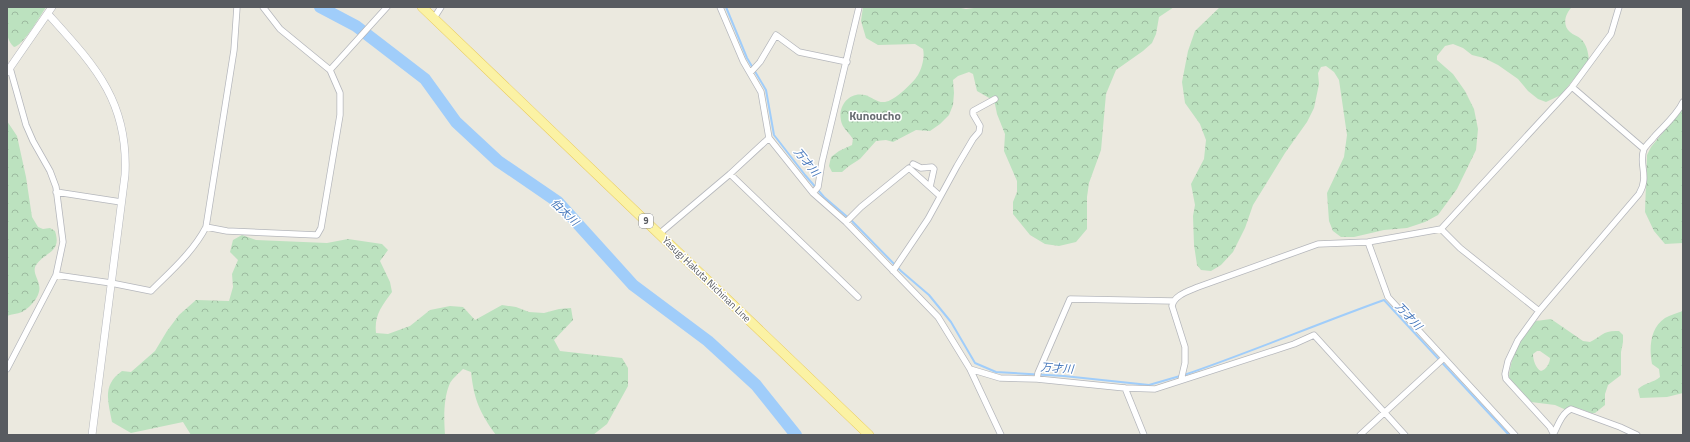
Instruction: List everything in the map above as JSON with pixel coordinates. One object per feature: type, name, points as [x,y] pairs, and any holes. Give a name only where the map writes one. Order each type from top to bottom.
[{"type":"main road","name":"Yasugi Hakuta Nichinan Line","points":[[422,7],[869,435]]},
{"type":"street","points":[[7,369],[56,275],[63,242],[56,192],[50,172],[26,125],[8,70],[52,7]]},
{"type":"street","points":[[56,275],[111,282],[151,292],[191,250],[206,227],[234,50],[237,7]]},
{"type":"street","points":[[206,227],[227,231],[317,234],[321,228],[340,115],[340,93],[332,68],[280,29],[263,7]]},
{"type":"street","points":[[332,68],[387,7]]},
{"type":"street","points":[[434,18],[441,7]]},
{"type":"street","points":[[720,7],[743,61],[753,70],[761,92],[769,138],[816,190],[849,220],[895,268],[938,316],[970,369],[1001,435]]},
{"type":"street","points":[[816,190],[859,7]]},
{"type":"street","points":[[1038,376],[1070,299],[1173,301],[1183,294],[1198,287],[1318,244],[1368,242],[1441,229],[1572,87],[1611,34],[1618,7]]},
{"type":"street","points":[[48,14],[95,68],[107,86],[115,103],[125,140],[126,159],[103,362],[92,435]]},
{"type":"street","points":[[753,70],[776,34],[799,52],[847,62]]},
{"type":"street","points":[[1572,87],[1644,149]]},
{"type":"street","points":[[895,268],[928,219],[973,139],[979,132],[980,126],[973,114],[973,111],[995,99]]},
{"type":"street","points":[[1554,434],[1550,427],[1510,384],[1505,376],[1508,361],[1518,340],[1538,311],[1639,194],[1645,180],[1643,159],[1644,149],[1673,117],[1683,102]]},
{"type":"street","points":[[659,234],[730,174],[769,138]]},
{"type":"street","points":[[912,164],[921,168],[932,167],[934,169],[930,187]]},
{"type":"street","points":[[849,220],[861,207],[909,168],[940,196]]},
{"type":"street","points":[[730,174],[858,297]]},
{"type":"street","points":[[56,192],[121,202]]},
{"type":"street","points":[[1441,229],[1460,248],[1538,311]]},
{"type":"street","points":[[1368,242],[1388,298],[1441,360],[1515,435]]},
{"type":"street","points":[[1173,301],[1172,306],[1185,347],[1185,363],[1182,379]]},
{"type":"street","points":[[970,369],[1000,378],[1038,376],[1125,388],[1155,389],[1294,344],[1314,335],[1405,435]]},
{"type":"street","points":[[1360,435],[1441,360]]},
{"type":"street","points":[[1125,388],[1144,435]]},
{"type":"street","points":[[1554,434],[1562,416],[1570,409],[1620,427],[1637,435]]},
{"type":"green space","points":[[7,7],[46,7],[22,42],[14,47],[7,34]]},
{"type":"green space","points":[[863,7],[956,7],[966,9],[982,7],[1174,7],[1159,17],[1156,34],[1152,43],[1116,70],[1106,94],[1101,150],[1089,183],[1087,197],[1087,229],[1076,242],[1059,246],[1045,244],[1030,235],[1013,214],[1013,202],[1017,192],[1017,181],[1004,151],[1005,134],[997,114],[995,104],[991,99],[977,91],[973,74],[969,72],[958,76],[953,80],[953,105],[949,115],[940,124],[930,131],[916,130],[893,142],[886,140],[876,141],[860,159],[842,172],[832,172],[829,166],[831,157],[839,151],[852,145],[853,139],[843,126],[841,118],[842,107],[845,102],[849,98],[859,94],[865,95],[879,102],[889,101],[903,91],[912,82],[918,75],[923,62],[923,49],[915,44],[878,45],[866,38],[861,21]]},
{"type":"green space","points":[[1220,7],[1572,7],[1566,16],[1565,23],[1570,32],[1580,38],[1585,44],[1589,60],[1561,95],[1546,102],[1538,99],[1528,91],[1518,79],[1498,65],[1484,58],[1472,55],[1463,48],[1453,44],[1445,46],[1437,56],[1437,60],[1453,74],[1465,91],[1474,109],[1478,129],[1476,150],[1457,189],[1438,215],[1425,222],[1407,228],[1384,230],[1354,237],[1341,237],[1333,231],[1329,221],[1327,193],[1344,157],[1347,135],[1339,80],[1334,72],[1326,66],[1321,67],[1318,73],[1319,84],[1314,108],[1307,122],[1285,153],[1253,205],[1245,228],[1233,252],[1221,265],[1211,271],[1201,270],[1197,265],[1194,245],[1193,216],[1195,205],[1191,184],[1204,159],[1206,140],[1200,124],[1185,103],[1182,82],[1188,51],[1195,31]]},
{"type":"green space","points":[[1683,108],[1683,243],[1665,244],[1654,231],[1645,212],[1647,155],[1651,147]]},
{"type":"green space","points":[[7,121],[17,136],[26,177],[32,217],[38,227],[43,229],[50,228],[55,231],[57,238],[55,248],[36,265],[35,273],[39,293],[35,301],[22,312],[7,316]]},
{"type":"green space","points":[[242,235],[256,240],[327,243],[348,239],[382,244],[388,250],[380,261],[390,282],[392,292],[382,306],[376,321],[376,333],[388,334],[410,326],[430,310],[450,306],[463,307],[475,320],[502,305],[516,307],[529,312],[544,313],[559,309],[571,308],[573,320],[554,340],[560,351],[622,358],[628,368],[628,386],[607,424],[593,435],[496,435],[479,406],[474,391],[471,372],[463,369],[451,381],[446,396],[444,409],[445,435],[191,435],[183,422],[131,433],[112,422],[108,394],[111,382],[116,376],[122,371],[131,372],[155,351],[179,315],[196,300],[229,301],[233,287],[232,274],[238,260],[230,252],[233,240]]},
{"type":"green space","points":[[1683,311],[1683,393],[1667,397],[1640,398],[1638,389],[1660,377],[1659,369],[1652,364],[1651,358],[1651,345],[1656,327],[1665,318]]},
{"type":"green space","points":[[1551,319],[1583,341],[1590,342],[1609,331],[1619,331],[1623,335],[1621,375],[1608,385],[1605,394],[1605,405],[1595,413],[1578,408],[1564,409],[1555,405],[1531,402],[1509,378],[1517,347],[1536,321]],"holes":[[[1540,351],[1550,358],[1545,369],[1541,371],[1535,364],[1533,354]]]},
{"type":"waterway","name":"伯太川","points":[[320,7],[356,26],[425,79],[456,122],[498,161],[558,202],[633,285],[708,341],[756,385],[796,435]]},
{"type":"waterway","name":"万才川","points":[[726,7],[747,58],[766,90],[774,135],[824,197],[851,220],[901,271],[929,295],[951,322],[975,363],[996,372],[1064,376],[1149,385],[1180,376]]},
{"type":"waterway","name":"万才川","points":[[1184,375],[1384,300],[1509,435]]},
{"type":"district","name":"Kunoucho","points":[[875,116]]}]
